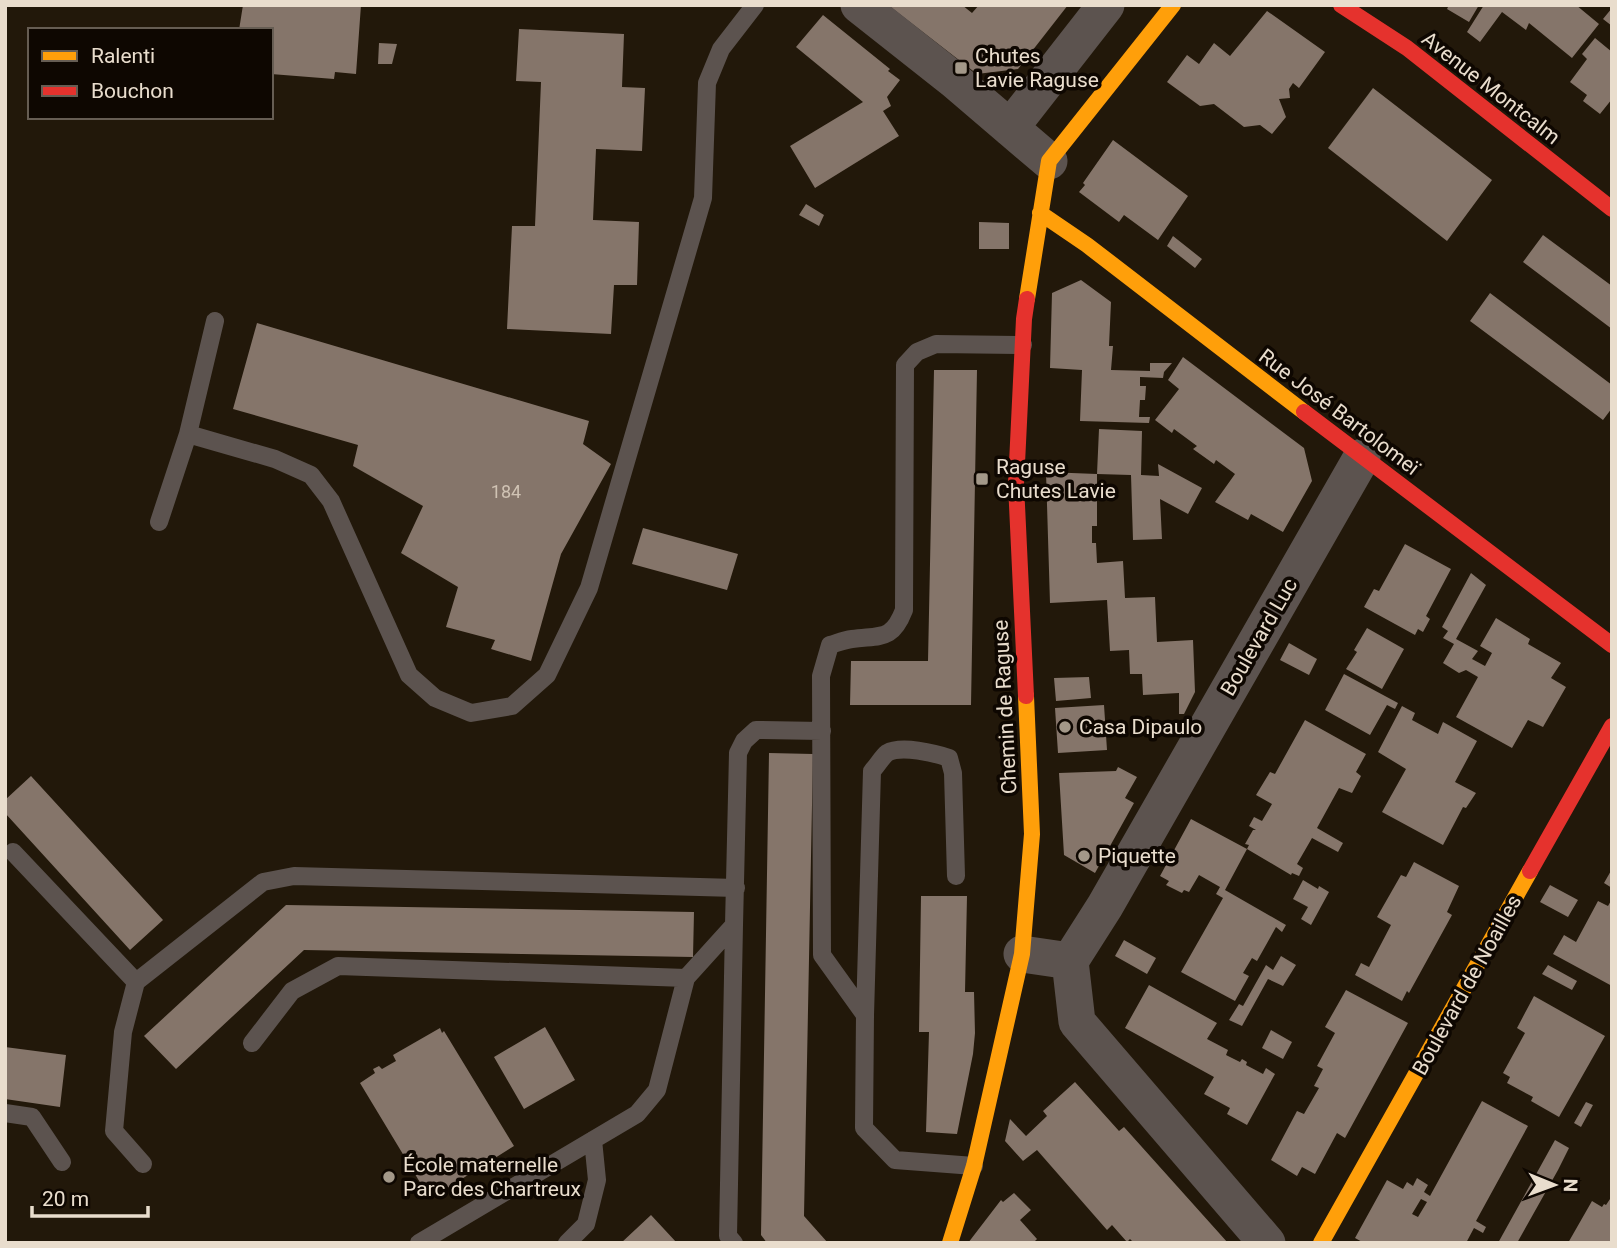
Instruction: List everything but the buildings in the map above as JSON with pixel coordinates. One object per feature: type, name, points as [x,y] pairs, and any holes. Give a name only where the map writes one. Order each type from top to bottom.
[{"type":"street","points":[[859,5],[954,80],[1049,161],[1173,5]]},
{"type":"street","points":[[1010,128],[1106,5]]},
{"type":"street","name":"Avenue Montcalm","points":[[1341,5],[1407,48],[1612,209]]},
{"type":"street","name":"Chemin de Raguse","points":[[950,1243],[974,1166],[1022,954],[1032,834],[1016,484],[1024,319],[1049,161]]},
{"type":"street","name":"Rue José Bartolomeï","points":[[1040,213],[1087,245],[1612,645]]},
{"type":"street","name":"Boulevard Luc","points":[[1070,961],[1112,894],[1362,457]]},
{"type":"street","name":"Boulevard de Noailles","points":[[1321,1243],[1612,726]]},
{"type":"street","points":[[1022,954],[1070,961],[1077,1022],[1267,1243]]},
{"type":"lane","points":[[188,434],[275,459],[311,475],[331,501],[409,675],[435,698],[471,713],[512,706],[547,675],[589,588],[703,198],[707,83],[722,50],[755,5]]},
{"type":"lane","points":[[159,522],[188,434],[215,321]]},
{"type":"lane","points":[[866,1015],[822,955],[821,676],[830,645],[848,639],[887,636],[899,624],[904,610],[905,365],[917,352],[936,344],[1023,345]]},
{"type":"lane","points":[[734,1243],[728,1236],[738,753],[744,741],[756,730],[822,731]]},
{"type":"lane","points":[[956,876],[953,773],[949,758],[932,752],[901,750],[887,753],[872,771],[864,1128],[895,1160],[974,1166]]},
{"type":"lane","points":[[13,852],[136,982]]},
{"type":"lane","points":[[143,1164],[114,1131],[123,1032],[136,982],[263,882],[294,876],[736,888]]},
{"type":"lane","points":[[419,1243],[637,1114],[657,1090],[686,978],[734,925]]},
{"type":"lane","points":[[252,1043],[292,990],[338,966],[686,978]]},
{"type":"lane","points":[[5,1113],[32,1117],[62,1161]]},
{"type":"lane","points":[[567,1243],[586,1224],[597,1180],[593,1140]]},
{"type":"traffic: slow","points":[[1027,299],[1049,161],[1173,5]]},
{"type":"traffic: slow","points":[[1040,213],[1087,245],[1304,412]]},
{"type":"traffic: slow","points":[[950,1243],[974,1166],[1022,954],[1032,834],[1026,696]]},
{"type":"traffic: slow","points":[[1321,1243],[1530,871]]},
{"type":"traffic: jam","points":[[1341,5],[1407,48],[1612,209]]},
{"type":"traffic: jam","points":[[1026,696],[1016,484],[1027,299]]},
{"type":"traffic: jam","points":[[1304,412],[1612,645]]},
{"type":"traffic: jam","points":[[1530,871],[1612,726]]},
{"type":"place","name":"Chutes Lavie Raguse","points":[[961,68]]},
{"type":"place","name":"Raguse Chutes Lavie","points":[[982,479]]},
{"type":"place","name":"Casa Dipaulo","points":[[1065,727]]},
{"type":"place","name":"Piquette","points":[[1084,856]]},
{"type":"place","name":"École maternelle Parc des Chartreux","points":[[389,1177]]}]
